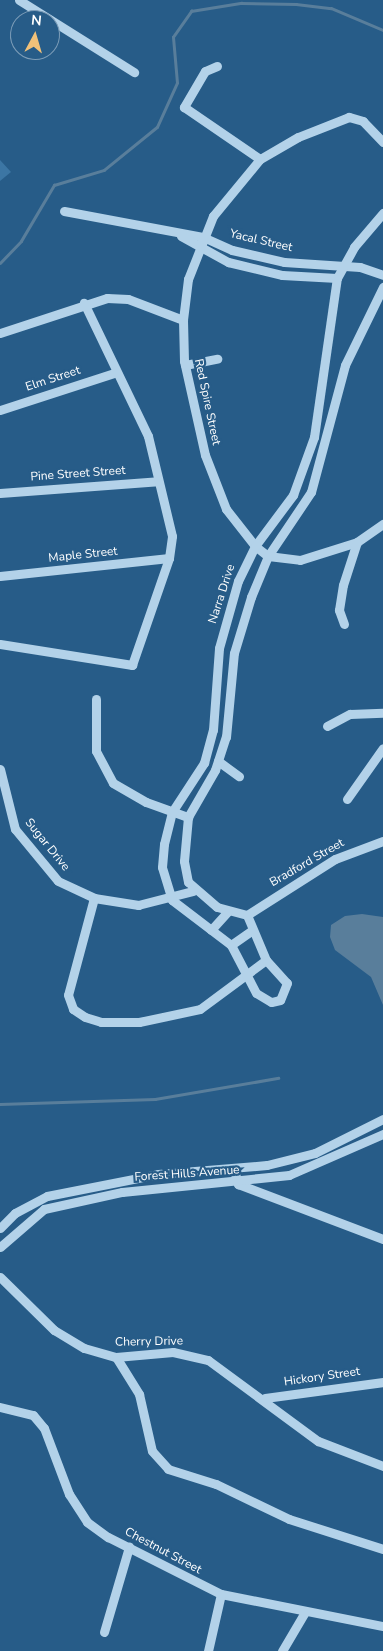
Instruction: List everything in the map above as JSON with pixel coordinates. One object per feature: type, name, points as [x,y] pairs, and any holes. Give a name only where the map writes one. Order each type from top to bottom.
[{"type":"street","points":[[19,0],[134,72]]},
{"type":"street","points":[[217,66],[205,70],[184,107],[260,159]]},
{"type":"street","name":"Red Spire Street","points":[[268,556],[255,546],[226,509],[205,455],[185,365],[183,320],[188,279],[198,249],[213,216],[260,159],[298,137],[349,117],[362,121],[383,142]]},
{"type":"street","points":[[64,211],[136,222],[181,236],[204,237]]},
{"type":"street","name":"Narra Drive","points":[[172,900],[162,867],[172,812],[204,764],[213,730],[221,640],[238,581],[255,546],[292,495],[314,437],[336,278],[383,213]]},
{"type":"street","points":[[181,236],[198,249],[228,262],[282,274],[336,278]]},
{"type":"street","name":"Yacal Street","points":[[204,237],[232,250],[284,262],[344,265],[383,275]]},
{"type":"street","points":[[172,900],[231,945],[246,978],[265,1000],[284,997],[287,983],[266,960],[251,931],[247,914],[228,911],[193,891],[184,861],[188,818],[218,761],[226,737],[234,652],[268,556],[311,492],[345,365],[383,287]]},
{"type":"street","points":[[0,333],[84,303],[128,300],[183,320]]},
{"type":"street","points":[[0,644],[132,665],[169,558],[172,536],[148,436],[114,372],[84,303]]},
{"type":"street","points":[[185,365],[217,359]]},
{"type":"street","name":"Elm Street","points":[[0,410],[114,372]]},
{"type":"street","name":"Pine Street Street","points":[[0,493],[158,480]]},
{"type":"street","points":[[268,556],[300,560],[357,542],[383,524]]},
{"type":"street","points":[[344,624],[340,610],[343,585],[357,542]]},
{"type":"street","name":"Maple Street","points":[[0,576],[169,558]]},
{"type":"street","points":[[96,699],[94,736],[102,767],[127,793],[188,818]]},
{"type":"street","points":[[327,726],[350,714],[383,713]]},
{"type":"street","points":[[347,799],[383,748]]},
{"type":"street","points":[[218,761],[239,776]]},
{"type":"street","name":"Sugar Drive","points":[[0,769],[15,829],[58,881],[94,898],[138,905],[172,900],[193,891]]},
{"type":"street","name":"Bradford Street","points":[[247,914],[335,859],[383,841]]},
{"type":"street","points":[[94,898],[68,995],[73,1009],[101,1022],[139,1022],[200,1009],[246,978],[266,960]]},
{"type":"street","points":[[211,930],[228,911]]},
{"type":"street","points":[[231,945],[251,931]]},
{"type":"street","name":"Forest Hills Avenue","points":[[0,1228],[16,1213],[47,1196],[158,1174],[234,1170],[315,1153],[383,1119]]},
{"type":"street","name":"Forest Hills Avenue","points":[[0,1247],[44,1209],[122,1192],[238,1184],[289,1175],[383,1134]]},
{"type":"street","points":[[234,1170],[238,1184],[383,1239]]},
{"type":"street","name":"Cherry Drive","points":[[0,1277],[68,1339],[116,1356],[190,1354],[216,1364],[265,1398],[318,1441],[383,1466]]},
{"type":"street","points":[[116,1356],[139,1394],[152,1451],[168,1469],[216,1484],[289,1519],[383,1549]]},
{"type":"street","name":"Hickory Street","points":[[265,1398],[383,1382]]},
{"type":"street","name":"Chestnut Street","points":[[0,1408],[33,1415],[44,1428],[69,1494],[88,1522],[129,1547],[221,1594],[383,1626]]},
{"type":"street","points":[[104,1632],[129,1547]]},
{"type":"street","points":[[208,1651],[221,1594]]},
{"type":"street","points":[[282,1651],[305,1612]]},
{"type":"shaded area","points":[[0,160],[11,172],[0,181]]},
{"type":"shaded area","points":[[362,914],[383,917],[383,1005],[371,977],[335,950],[330,937],[331,925],[345,916]]},
{"type":"waterway","points":[[0,263],[21,241],[54,185],[104,170],[157,127],[177,83],[173,37],[191,11],[241,3],[296,4],[331,8],[383,30]]},
{"type":"waterway","points":[[0,1104],[155,1099],[278,1078]]}]
